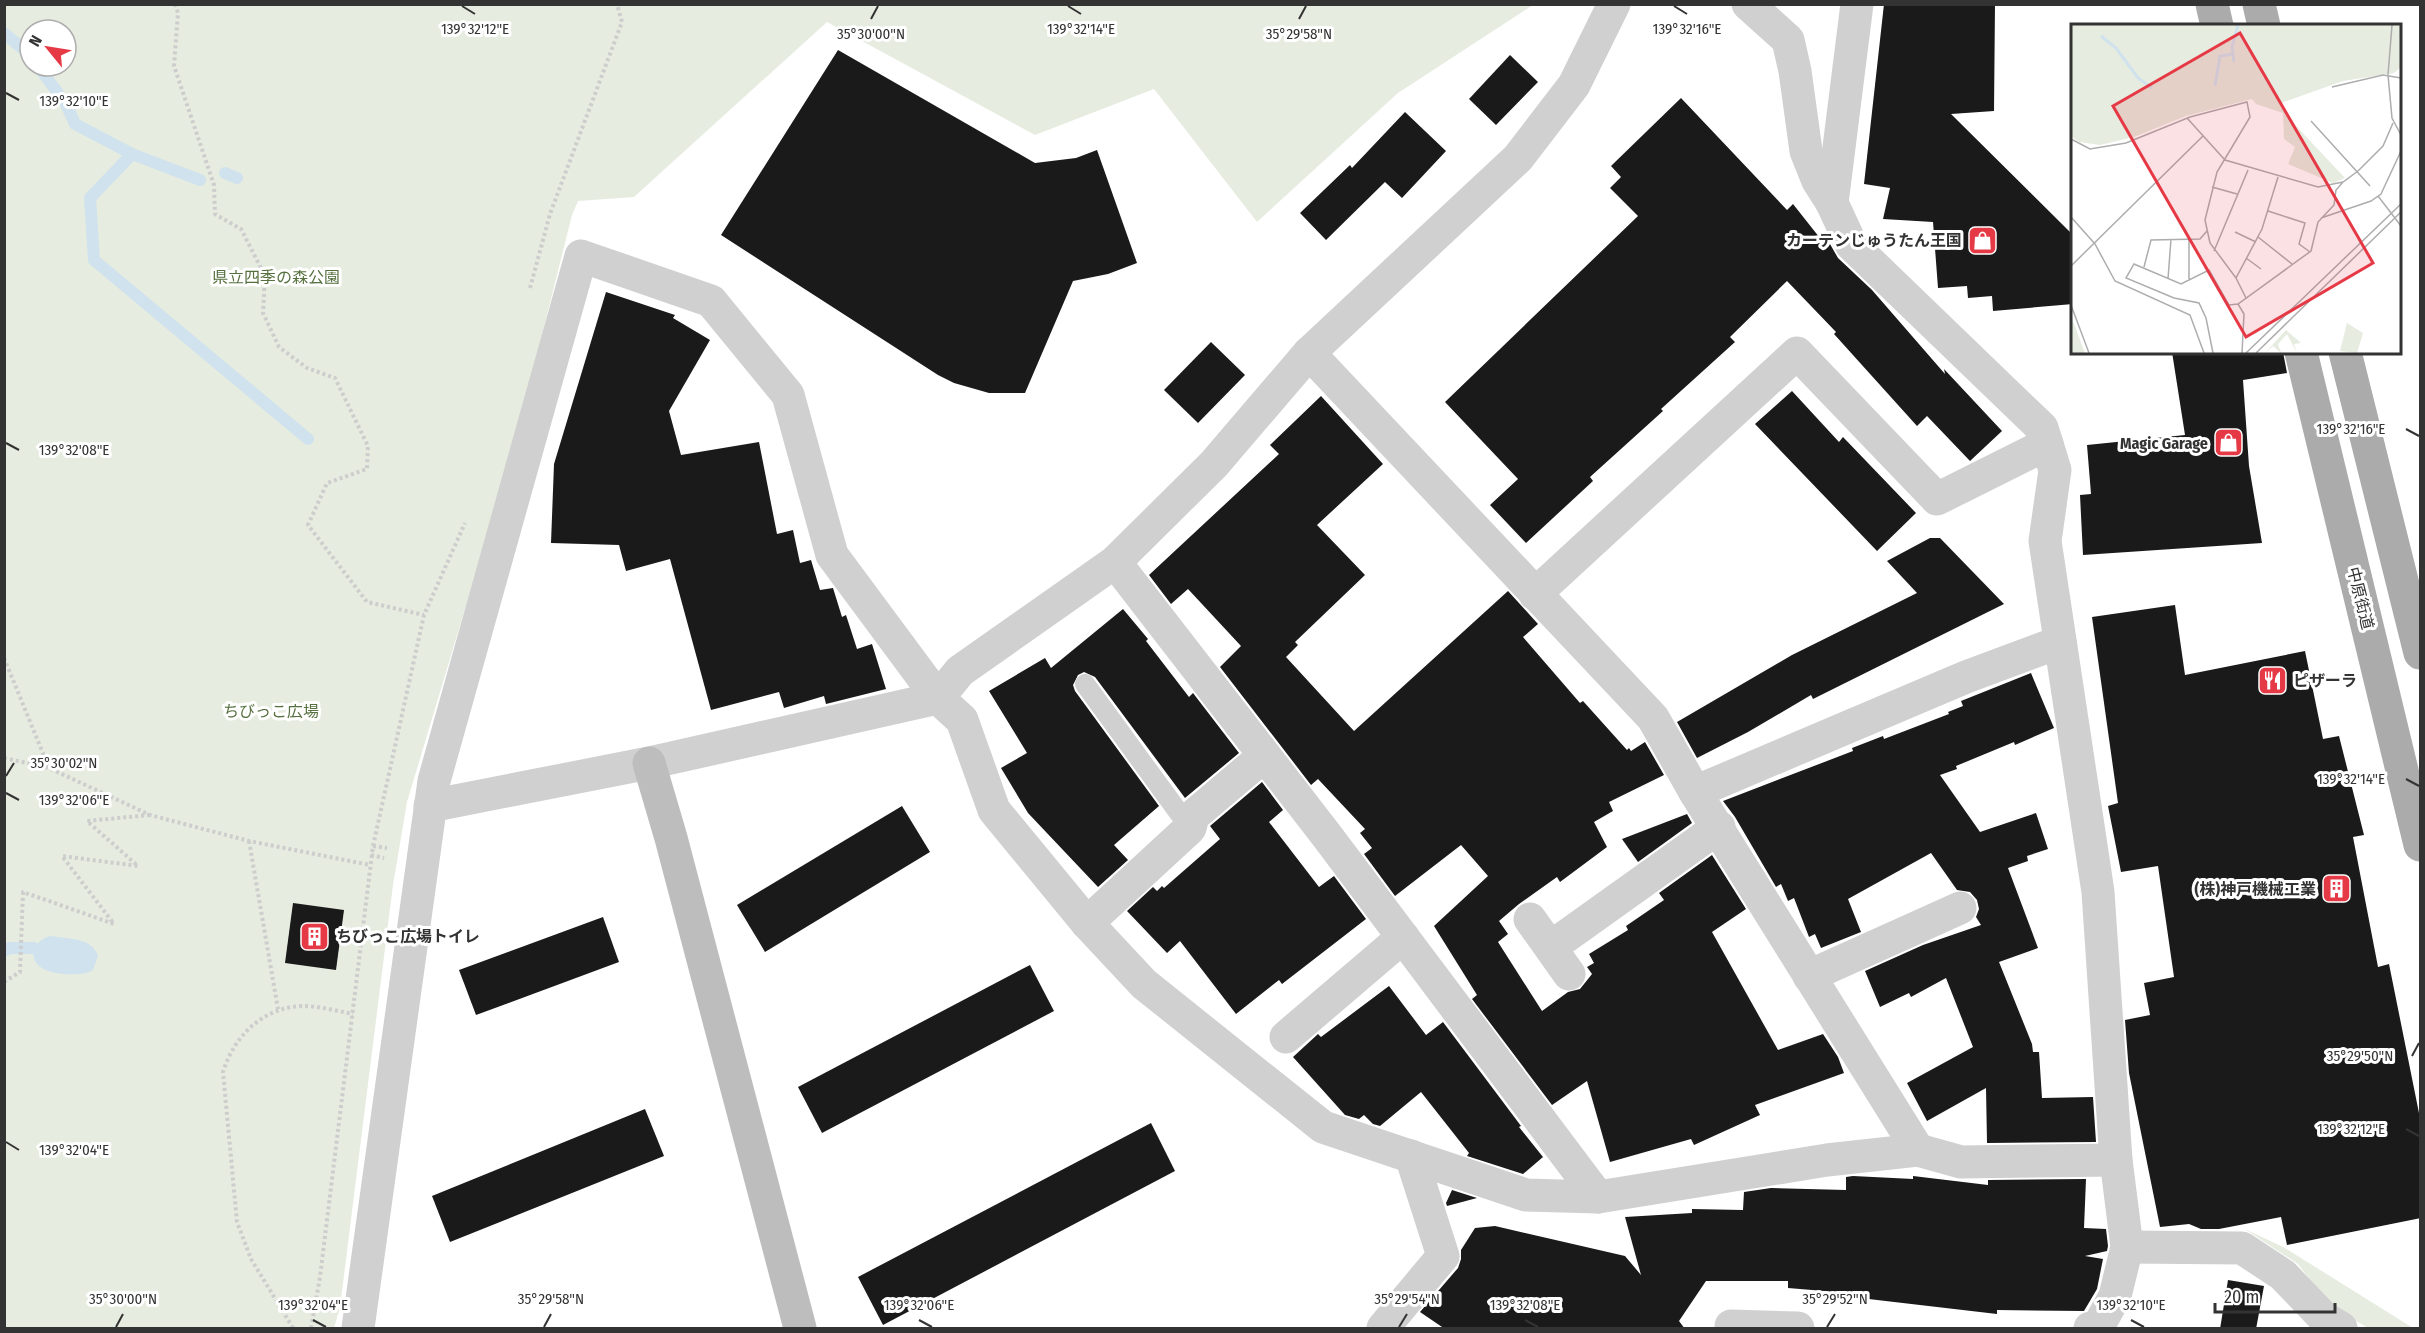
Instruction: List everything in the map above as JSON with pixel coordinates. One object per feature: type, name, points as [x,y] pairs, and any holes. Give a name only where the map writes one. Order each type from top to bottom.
[{"type":"main road","points":[[2211,4],[2216,24]]},
{"type":"main road","points":[[2259,4],[2264,24]]},
{"type":"main road","name":"中原街道","points":[[2301,354],[2421,844]]},
{"type":"main road","points":[[2346,354],[2421,653]]},
{"type":"street","points":[[430,806],[648,763],[938,698],[960,671],[1115,562],[1214,465],[1309,353],[1518,158],[1574,85],[1614,4]]},
{"type":"street","points":[[1748,4],[1788,40],[1795,71],[1806,151],[1818,181],[1832,203],[1851,244],[2042,428],[2055,470],[2045,541],[2098,892],[2116,1160],[2127,1247],[2115,1296],[2098,1327],[2090,1329]]},
{"type":"street","points":[[1832,203],[1857,4]]},
{"type":"street","points":[[357,1329],[434,781],[580,256],[711,301],[788,395],[832,555],[938,698],[962,720],[994,810],[1087,923],[1144,984],[1323,1127],[1526,1195],[1598,1197],[1827,1160],[1918,1150],[1961,1162],[2116,1160]]},
{"type":"street","points":[[1309,353],[1653,718],[1695,792],[1719,827],[1918,1150]]},
{"type":"street","points":[[1535,594],[1797,353],[1937,499],[2047,444]]},
{"type":"street","points":[[1115,562],[1403,937],[1598,1197]]},
{"type":"street","points":[[1695,792],[1966,677],[2060,642]]},
{"type":"street","points":[[1087,923],[1190,828],[1193,816],[1264,756]]},
{"type":"street","points":[[648,763],[671,838],[800,1329]]},
{"type":"street","points":[[1551,947],[1719,827]]},
{"type":"street","points":[[1809,976],[1960,908]]},
{"type":"street","points":[[1530,919],[1569,974]]},
{"type":"street","points":[[1286,1037],[1403,937]]},
{"type":"street","points":[[1383,1329],[1443,1257],[1412,1156]]},
{"type":"street","points":[[2127,1247],[2242,1248],[2283,1275],[2324,1318],[2341,1329]]},
{"type":"street","points":[[1731,1329],[1731,1326],[1798,1329]]},
{"type":"lane","points":[[1084,684],[1190,828]]},
{"type":"path","points":[[176,4],[178,13],[174,66],[214,185],[215,214],[241,229],[265,276],[263,314],[279,347],[307,368],[335,378],[368,446],[367,469],[327,483],[308,525],[367,602],[424,615]]},
{"type":"path","points":[[528,293],[550,214],[622,22],[617,4]]},
{"type":"path","points":[[311,1329],[320,1277],[370,865],[424,615],[466,519]]},
{"type":"path","points":[[4,658],[49,768]]},
{"type":"path","points":[[4,758],[49,768],[150,815],[249,841],[370,865]]},
{"type":"path","points":[[4,982],[20,972],[23,892],[114,924],[62,856],[138,866],[87,821],[150,815]]},
{"type":"path","points":[[249,841],[278,1009]]},
{"type":"path","points":[[293,1329],[251,1259],[237,1222],[224,1072],[229,1053],[248,1027],[278,1009],[304,1006],[353,1014]]},
{"type":"green space","name":"県立四季の森公園","points":[[5,5],[1533,5],[1398,93],[1257,222],[1154,89],[1035,135],[827,22],[634,197],[578,201],[572,215],[516,439],[407,802],[393,885],[340,1307],[334,1328],[5,1328]]},
{"type":"green space","points":[[2245,1229],[2285,1248],[2413,1328],[2368,1328],[2329,1305],[2298,1264]]},
{"type":"water","points":[[50,936],[78,940],[90,945],[98,956],[93,970],[82,974],[68,974],[42,968],[34,959],[34,950],[40,941]]},
{"type":"building","points":[[1884,4],[1995,4],[1994,111],[1951,114],[2071,233],[2071,304],[1993,311],[1992,296],[1968,298],[1967,286],[1938,288],[1933,222],[1883,219],[1890,188],[1864,184]]},
{"type":"building","points":[[838,50],[1035,163],[1076,158],[1097,150],[1137,263],[1108,274],[1073,281],[1025,393],[989,393],[954,383],[938,375],[721,235]]},
{"type":"building","points":[[1510,55],[1538,82],[1496,125],[1469,99]]},
{"type":"building","points":[[1681,98],[1787,210],[1793,204],[1827,247],[1830,244],[1838,258],[1872,290],[1945,374],[1944,369],[2002,431],[1970,461],[1927,416],[1917,426],[1834,334],[1836,332],[1787,281],[1730,337],[1735,342],[1590,477],[1593,481],[1526,543],[1490,505],[1518,479],[1445,402],[1638,216],[1610,188],[1621,177],[1611,166]]},
{"type":"building","points":[[1405,112],[1446,151],[1402,198],[1385,182],[1326,240],[1300,213],[1350,165],[1352,168]]},
{"type":"building","points":[[606,292],[675,315],[673,318],[710,340],[669,411],[681,455],[759,442],[777,534],[793,530],[800,563],[811,560],[820,590],[833,588],[842,617],[846,615],[857,649],[872,644],[886,689],[826,704],[824,696],[784,708],[779,692],[711,710],[670,559],[626,571],[619,545],[551,543],[554,464]]},
{"type":"building","points":[[1211,342],[1245,375],[1198,423],[1164,390]]},
{"type":"building","points":[[2172,354],[2283,354],[2287,373],[2243,380],[2249,466],[2262,543],[2083,555],[2080,495],[2091,494],[2087,445],[2185,435]]},
{"type":"building","points":[[1792,391],[1839,442],[1843,437],[1916,513],[1877,551],[1755,424]]},
{"type":"building","points":[[1321,396],[1383,464],[1317,525],[1365,575],[1295,642],[1298,645],[1286,657],[1354,731],[1508,591],[1538,624],[1523,637],[1580,703],[1583,701],[1627,750],[1629,748],[1631,751],[1645,742],[1664,775],[1609,802],[1613,811],[1594,822],[1607,847],[1560,882],[1557,877],[1499,921],[1508,934],[1498,942],[1542,1011],[1568,992],[1580,989],[1592,974],[1587,967],[1594,963],[1589,954],[1628,930],[1626,926],[1664,900],[1659,893],[1712,855],[1746,909],[1712,932],[1778,1050],[1823,1034],[1838,1057],[1844,1073],[1755,1105],[1760,1115],[1694,1145],[1691,1139],[1610,1162],[1587,1081],[1552,1105],[1472,999],[1477,995],[1434,926],[1488,876],[1461,845],[1395,896],[1364,854],[1372,848],[1360,833],[1365,829],[1318,779],[1311,785],[1220,667],[1241,646],[1188,589],[1171,604],[1149,575],[1279,454],[1270,445]]},
{"type":"building","points":[[1930,538],[1940,538],[2004,604],[1813,699],[1811,695],[1748,732],[1697,758],[1677,722],[1792,655],[1917,593],[1887,561]]},
{"type":"building","points":[[2175,605],[2185,675],[2305,651],[2323,739],[2339,736],[2364,835],[2353,837],[2378,967],[2389,964],[2421,1123],[2421,1218],[2287,1245],[2281,1217],[2219,1229],[2201,1229],[2189,1224],[2160,1227],[2129,1073],[2125,1020],[2150,1015],[2144,983],[2174,977],[2158,866],[2121,872],[2108,806],[2118,803],[2092,617]]},
{"type":"building","points":[[1123,609],[1148,639],[1146,641],[1189,697],[1193,693],[1239,753],[1185,798],[1095,677],[1084,672],[1078,675],[1073,685],[1075,691],[1159,806],[1114,845],[1128,860],[1098,887],[1028,813],[1001,768],[1027,753],[989,691],[1045,658],[1051,668]]},
{"type":"building","points":[[2031,673],[2054,728],[2015,745],[2014,742],[1940,775],[1980,832],[2036,813],[2048,849],[2027,856],[2028,861],[2008,868],[2038,948],[1999,962],[2032,1044],[2033,1052],[2039,1052],[2042,1098],[2093,1097],[2096,1142],[1987,1143],[1986,1088],[1927,1121],[1907,1083],[1973,1047],[1946,978],[1911,997],[1909,993],[1880,1007],[1865,971],[1923,945],[1981,925],[1976,917],[1979,909],[1977,900],[1970,892],[1957,890],[1931,853],[1848,899],[1861,932],[1821,948],[1815,934],[1809,937],[1794,898],[1788,901],[1781,884],[1776,887],[1735,817],[1723,801],[1853,751],[1852,748],[1883,736],[1884,739],[1949,714],[1948,712],[1963,706],[1961,701]]},
{"type":"building","points":[[1262,782],[1283,810],[1269,822],[1319,887],[1334,876],[1366,919],[1282,984],[1279,980],[1236,1014],[1180,941],[1167,953],[1127,911],[1153,887],[1157,891],[1162,886],[1164,888],[1220,839],[1210,826]]},
{"type":"building","points":[[902,806],[930,852],[765,952],[737,905]]},
{"type":"building","points":[[1687,814],[1692,823],[1638,862],[1622,839]]},
{"type":"building","name":"ちびっこ広場トイレ","points":[[293,903],[344,910],[336,970],[285,963]]},
{"type":"building","points":[[603,917],[619,962],[476,1015],[459,970]]},
{"type":"building","points":[[1030,965],[1054,1011],[822,1133],[798,1087]]},
{"type":"building","points":[[1389,986],[1426,1035],[1443,1022],[1521,1126],[1519,1127],[1543,1157],[1523,1174],[1467,1156],[1469,1153],[1421,1092],[1380,1126],[1373,1124],[1364,1115],[1359,1119],[1345,1115],[1293,1057],[1318,1034],[1321,1037]]},
{"type":"building","points":[[645,1109],[664,1156],[450,1242],[432,1196]]},
{"type":"building","points":[[1151,1123],[1175,1171],[883,1325],[858,1277]]},
{"type":"building","points":[[1913,1176],[1988,1185],[1988,1180],[2086,1179],[2084,1228],[2106,1229],[2108,1246],[2107,1251],[2085,1256],[2103,1259],[2097,1289],[2084,1311],[1997,1310],[1997,1314],[1860,1298],[1860,1294],[1788,1288],[1788,1281],[1706,1281],[1679,1321],[1685,1329],[1445,1329],[1420,1312],[1458,1268],[1461,1250],[1475,1228],[1495,1226],[1625,1256],[1641,1275],[1625,1217],[1692,1213],[1692,1209],[1743,1210],[1744,1192],[1771,1188],[1846,1190],[1846,1177],[1913,1179]]},
{"type":"building","points":[[1452,1190],[1477,1198],[1447,1206],[1446,1203]]},
{"type":"building","points":[[2228,1280],[2264,1286],[2256,1329],[2220,1329]]},
{"type":"waterway","points":[[4,33],[18,45]]},
{"type":"waterway","points":[[47,78],[66,104],[75,124],[132,154],[200,180]]},
{"type":"waterway","points":[[132,154],[90,198],[94,260],[308,439]]},
{"type":"waterway","points":[[225,173],[237,178]]},
{"type":"waterway","points":[[4,951],[10,948],[34,948]]},
{"type":"place","name":"カーテンじゅうたん王国","points":[[1983,240]]},
{"type":"place","name":"Magic Garage","points":[[2229,443]]},
{"type":"place","name":"ピザーラ","points":[[2272,680]]},
{"type":"place","name":"(株)神戸機械工業","points":[[2337,889]]},
{"type":"place","name":"ちびっこ広場トイレ","points":[[315,936]]},
{"type":"park label","name":"ちびっこ広場","points":[[271,711]]}]
